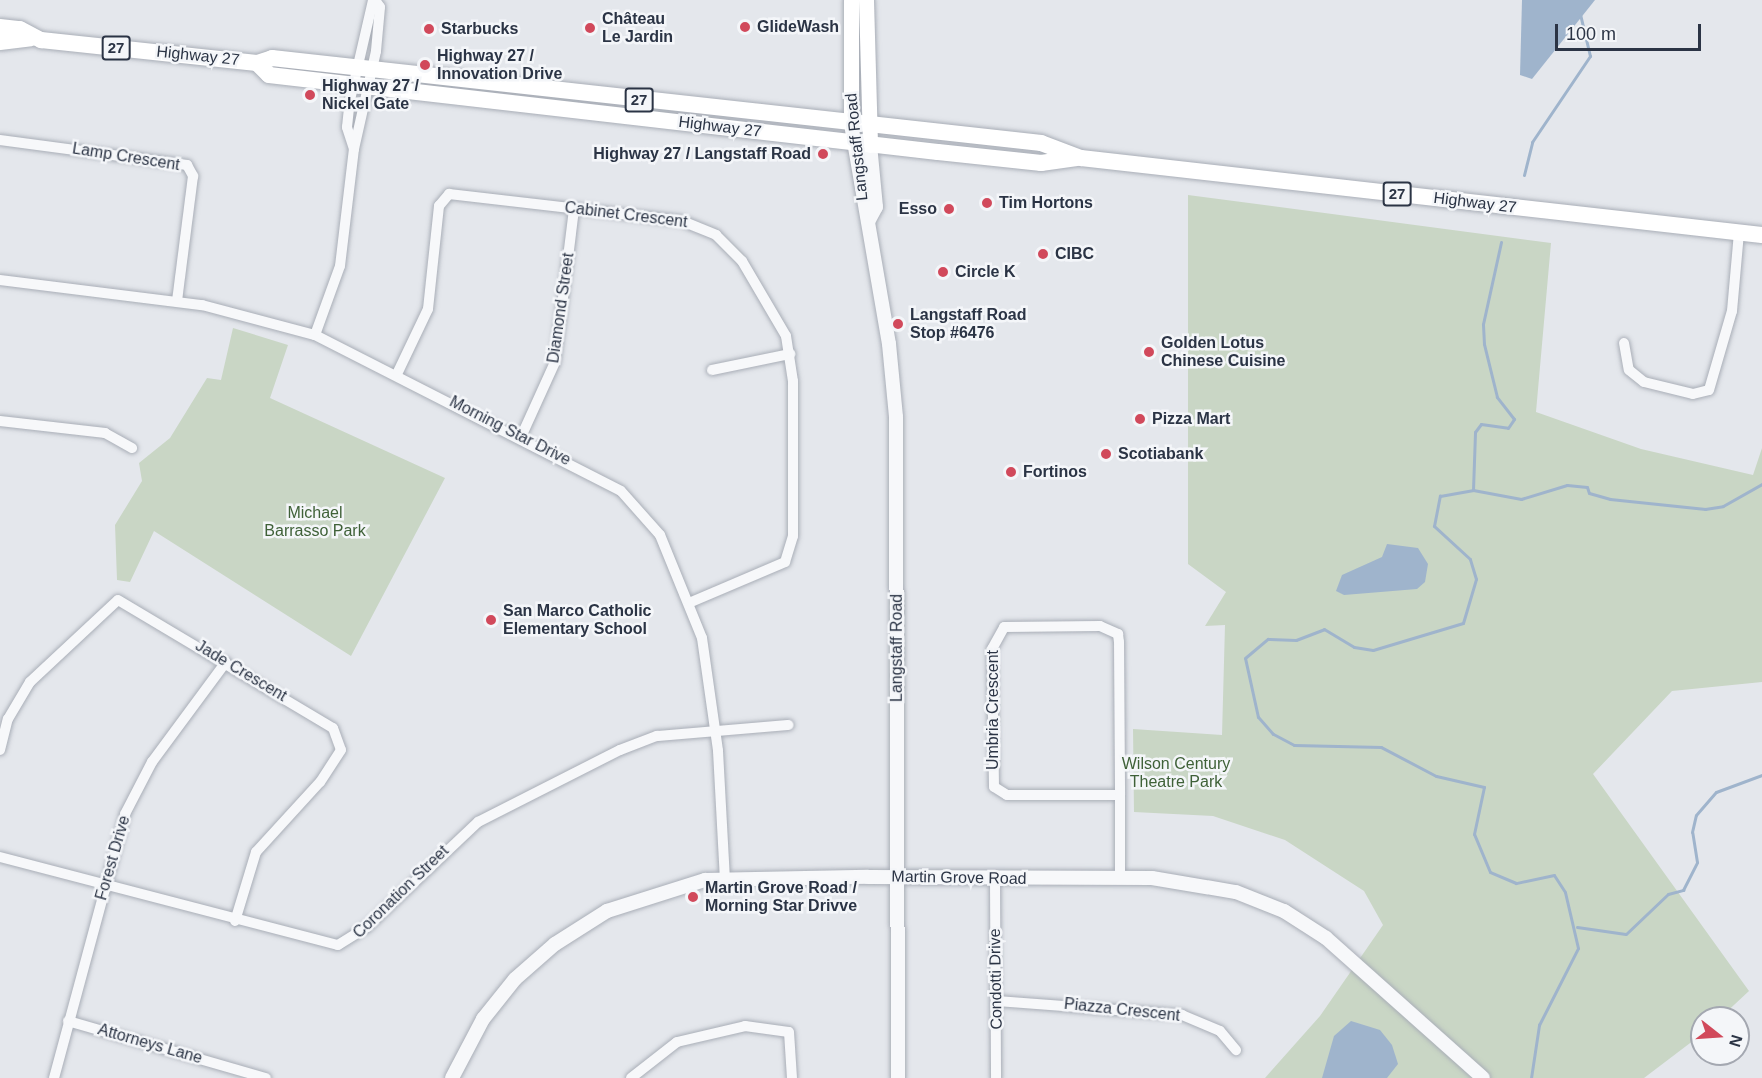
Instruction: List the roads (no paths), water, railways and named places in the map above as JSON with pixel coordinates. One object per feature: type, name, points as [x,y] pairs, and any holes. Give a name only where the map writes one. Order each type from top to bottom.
[{"type":"main road","name":"Langstaff Road","points":[[850,0],[852,124]]},
{"type":"main road","name":"Langstaff Road","points":[[862,144],[869,125],[866,0]]},
{"type":"main road","name":"Highway 27","points":[[0,27],[20,28],[31,38]]},
{"type":"main road","name":"Highway 27","points":[[0,42],[31,38],[257,63],[272,58],[365,68],[1041,144],[1081,158],[1762,235]]},
{"type":"main road","name":"Highway 27","points":[[257,63],[269,75],[862,144],[1041,163],[1081,158]]},
{"type":"street","points":[[315,335],[340,266],[354,149],[347,127],[361,86],[380,7],[374,0]]},
{"type":"street","name":"Langstaff Road","points":[[852,124],[862,144],[896,417],[898,1078]]},
{"type":"street","name":"Lamp Crescent","points":[[0,140],[187,165],[193,176],[177,302]]},
{"type":"street","name":"Cabinet Crescent","points":[[396,375],[428,309],[444,198],[457,193],[682,221],[716,235],[742,261],[766,299],[790,354],[789,557],[689,603]]},
{"type":"street","name":"Diamond Street","points":[[521,437],[555,362],[574,209]]},
{"type":"street","points":[[1624,343],[1629,370],[1644,382],[1693,394],[1709,390],[1732,311],[1739,233]]},
{"type":"street","name":"Morning Star Drive","points":[[0,280],[177,302],[315,335],[521,437],[629,498],[660,536],[689,603],[706,658],[715,731],[724,879]]},
{"type":"street","points":[[712,370],[790,354]]},
{"type":"street","points":[[0,421],[105,433],[132,448]]},
{"type":"street","name":"Jade Crescent","points":[[0,750],[4,718],[30,682],[118,600],[226,662],[333,728],[341,739],[341,750],[320,782],[256,852],[235,921]]},
{"type":"street","name":"Umbria Crescent","points":[[1013,626],[1100,626],[1118,634],[1120,795],[1007,795],[1000,793],[992,777],[992,649],[998,632],[1013,626]]},
{"type":"street","name":"Forest Drive","points":[[54,1078],[105,885],[139,783],[226,662]]},
{"type":"street","name":"Coronation Street","points":[[0,857],[330,945],[346,943],[457,838],[494,812],[642,740],[789,725]]},
{"type":"street","points":[[1120,795],[1120,878]]},
{"type":"street","name":"Martin Grove Road","points":[[452,1078],[497,1001],[555,944],[626,903],[664,889],[724,879],[995,881],[1120,878],[1207,885],[1284,911],[1326,938],[1483,1078]]},
{"type":"street","name":"Condotti Drive","points":[[995,881],[996,1078]]},
{"type":"street","name":"Piazza Crescent","points":[[997,1001],[1182,1016],[1220,1031],[1236,1050]]},
{"type":"street","name":"Attorneys Lane","points":[[68,1021],[266,1078]]},
{"type":"street","points":[[631,1078],[677,1042],[745,1026],[789,1032],[792,1078]]},
{"type":"water","points":[[1522,0],[1595,0],[1532,79],[1520,75]]},
{"type":"water","points":[[1387,544],[1418,548],[1428,564],[1425,582],[1417,589],[1344,595],[1336,591],[1342,575],[1382,557]]},
{"type":"water","points":[[1351,1021],[1380,1030],[1392,1045],[1398,1064],[1387,1078],[1322,1078],[1334,1036]]},
{"type":"waterway","points":[[1524,175],[1532,142],[1590,56],[1580,14]]},
{"type":"waterway","points":[[1473,490],[1475,432],[1481,424],[1508,428],[1514,419],[1497,397],[1484,344],[1483,324],[1501,242]]},
{"type":"waterway","points":[[1531,1078],[1539,1025],[1578,948],[1565,892],[1554,875],[1516,883],[1490,872],[1474,834],[1484,787],[1436,776],[1381,747],[1294,745],[1273,734],[1258,717],[1245,658],[1268,639],[1296,640],[1324,629],[1354,647],[1373,650],[1463,623],[1476,579],[1470,559],[1434,526],[1440,496],[1473,490],[1521,499],[1567,485],[1587,487],[1589,493],[1610,499],[1705,509],[1723,506],[1762,484]]},
{"type":"waterway","points":[[1577,927],[1626,934],[1668,894],[1683,890],[1697,862],[1692,832],[1696,815],[1716,792],[1762,775]]},
{"type":"place","name":"GlideWash","points":[[745,27]]},
{"type":"place","name":"Château Le Jardin","points":[[590,28]]},
{"type":"place","name":"Starbucks","points":[[429,29]]},
{"type":"place","name":"Highway 27 / Innovation Drive","points":[[425,65]]},
{"type":"place","name":"Highway 27 / Nickel Gate","points":[[310,95]]},
{"type":"place","name":"Highway 27 / Langstaff Road","points":[[823,154]]},
{"type":"place","name":"Tim Hortons","points":[[987,203]]},
{"type":"place","name":"Esso","points":[[949,209]]},
{"type":"place","name":"CIBC","points":[[1043,254]]},
{"type":"place","name":"Circle K","points":[[943,272]]},
{"type":"place","name":"Langstaff Road Stop #6476","points":[[898,324]]},
{"type":"place","name":"Golden Lotus Chinese Cuisine","points":[[1149,352]]},
{"type":"place","name":"Pizza Mart","points":[[1140,419]]},
{"type":"place","name":"Scotiabank","points":[[1106,454]]},
{"type":"place","name":"Fortinos","points":[[1011,472]]},
{"type":"place","name":"San Marco Catholic Elementary School","points":[[491,620]]},
{"type":"place","name":"Martin Grove Road / Morning Star Drivve","points":[[693,897]]},
{"type":"park label","name":"Michael Barrasso Park","points":[[315,522]]},
{"type":"park label","name":"Wilson Century Theatre Park","points":[[1176,773]]}]
